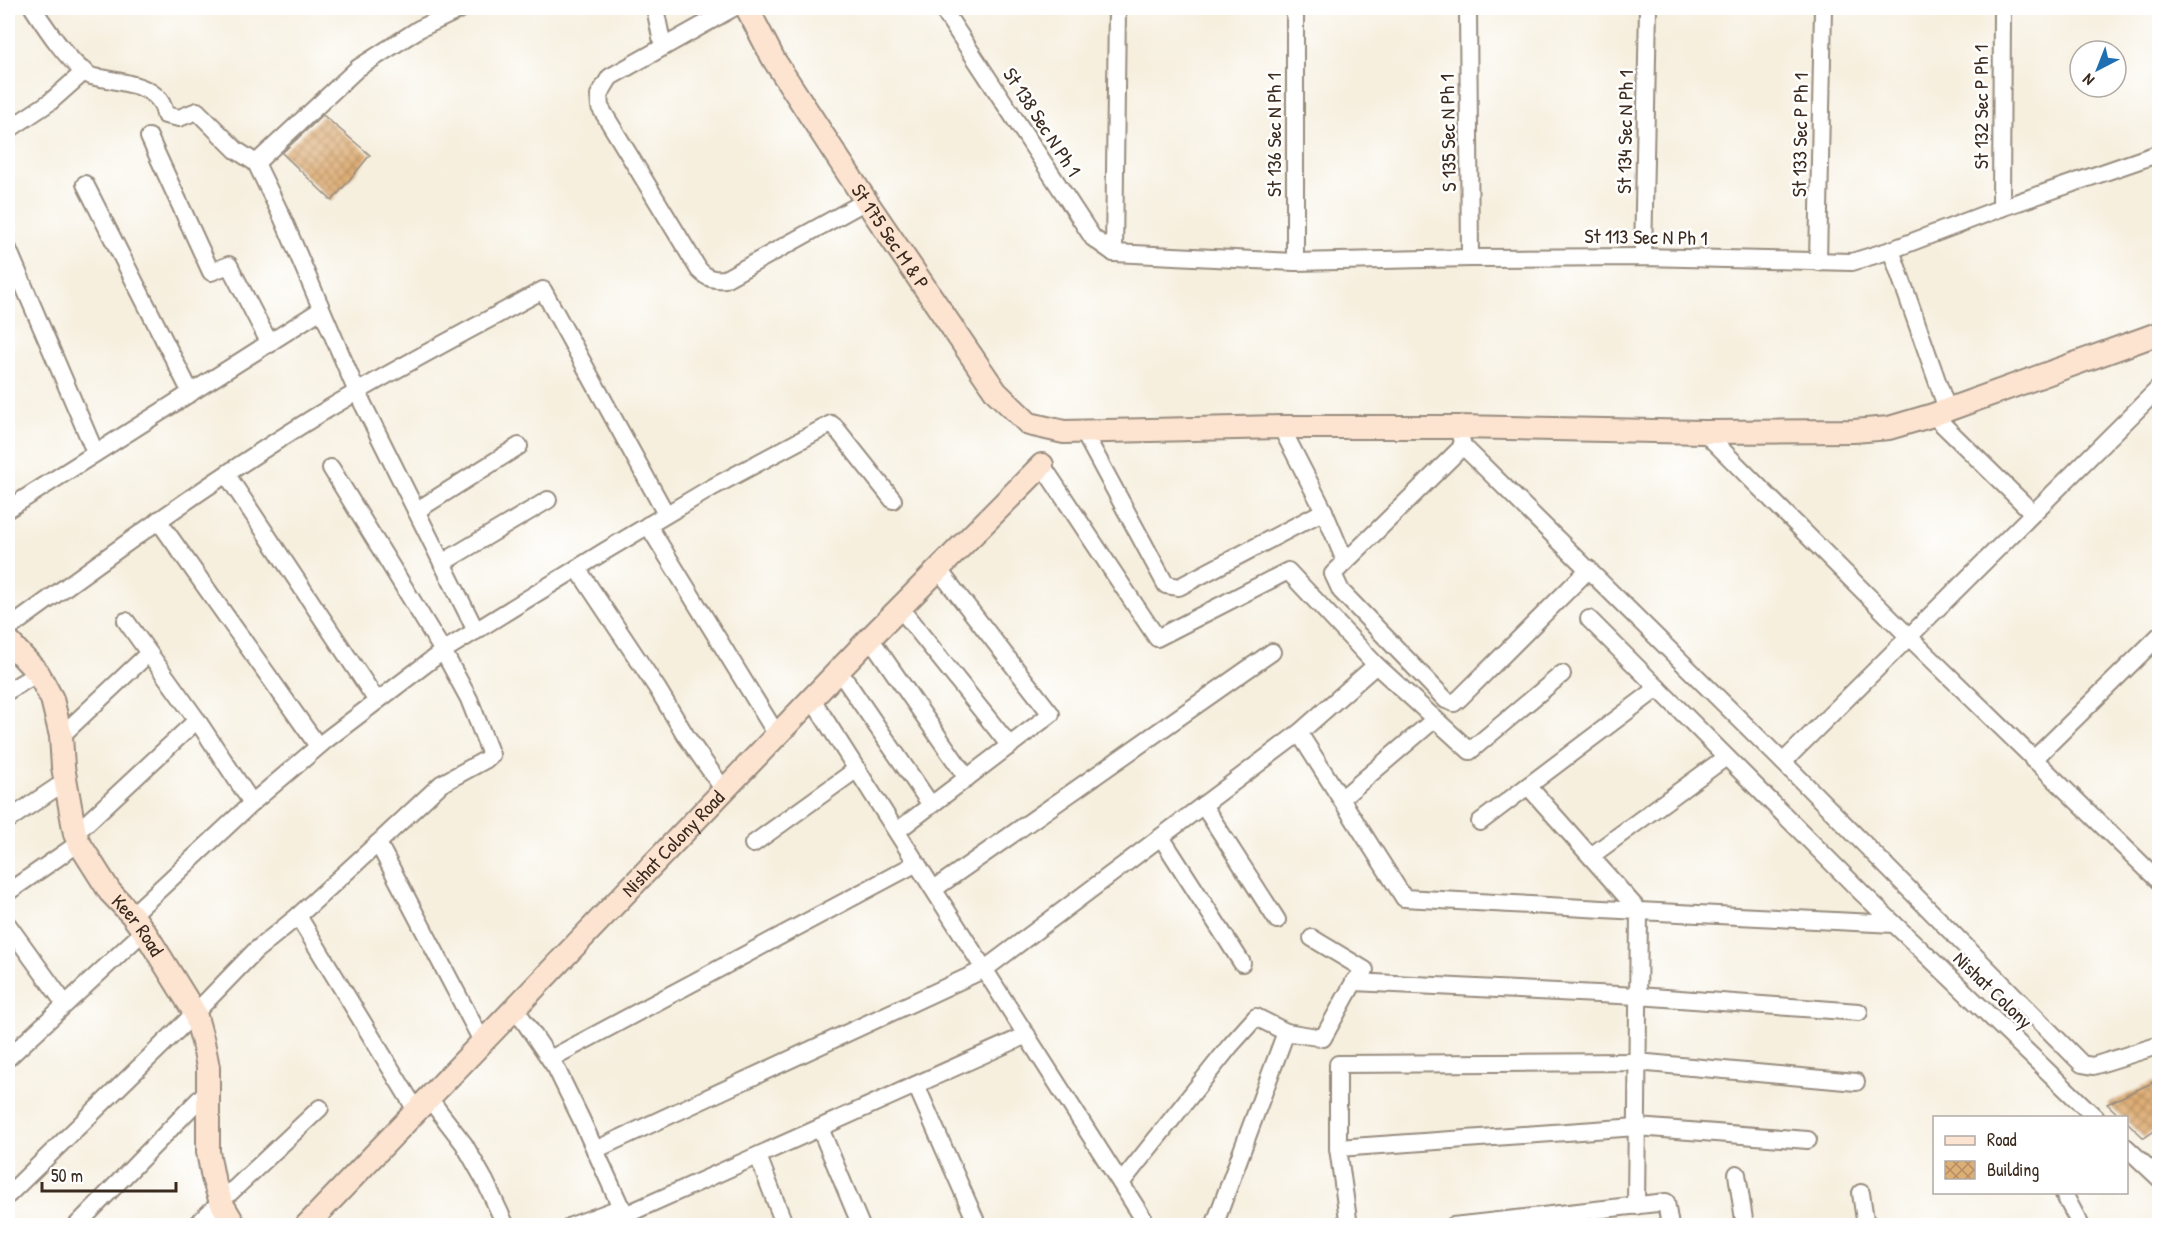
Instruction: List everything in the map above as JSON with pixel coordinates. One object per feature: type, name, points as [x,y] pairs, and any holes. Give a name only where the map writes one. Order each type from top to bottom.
[{"type":"street","points":[[33,8],[48,32],[90,76],[130,84],[153,93],[164,104],[165,115],[179,118],[197,111],[236,150],[256,164],[283,219],[357,392],[476,631]]},
{"type":"street","points":[[256,164],[358,68],[419,29],[463,8]]},
{"type":"street","points":[[655,8],[663,47]]},
{"type":"street","points":[[733,8],[610,77],[599,95],[600,107],[699,270],[713,280],[725,279],[866,201]]},
{"type":"street","name":"St 175 Sec M & P","points":[[747,8],[774,60],[866,201],[996,392],[1029,424],[1073,432],[1281,428],[1460,437],[1854,431],[1889,428],[1940,412],[2160,333]]},
{"type":"street","name":"St 138 Sec N Ph 1","points":[[942,8],[1093,237],[1114,253]]},
{"type":"street","points":[[1114,253],[1117,8]]},
{"type":"street","name":"St 136 Sec N Ph 1","points":[[1295,8],[1295,262]]},
{"type":"street","name":"S 135 Sec N Ph 1","points":[[1468,8],[1470,258]]},
{"type":"street","name":"St 134 Sec N Ph 1","points":[[1643,257],[1648,8]]},
{"type":"street","name":"St 133 Sec P Ph 1","points":[[1818,262],[1823,8]]},
{"type":"street","name":"St 132 Sec P Ph 1","points":[[2001,208],[2002,8]]},
{"type":"street","points":[[8,130],[50,102],[85,71]]},
{"type":"street","points":[[149,137],[211,272],[229,265],[270,344]]},
{"type":"street","name":"St 113 Sec N Ph 1","points":[[1114,253],[1295,262],[1643,257],[1852,262],[2160,153]]},
{"type":"street","points":[[85,184],[191,393]]},
{"type":"street","points":[[8,249],[95,452]]},
{"type":"street","points":[[1891,250],[1940,412],[2033,513]]},
{"type":"street","points":[[8,629],[159,520],[226,475],[357,392],[543,290],[666,514]]},
{"type":"street","points":[[8,509],[321,310]]},
{"type":"street","points":[[1783,762],[2160,387]]},
{"type":"street","points":[[8,1058],[65,1005],[138,923],[252,803],[318,746],[443,651],[666,514],[831,424],[893,500]]},
{"type":"street","points":[[1281,428],[1324,511],[1345,561]]},
{"type":"street","points":[[1073,432],[1166,585],[1179,587],[1324,511]]},
{"type":"street","points":[[1704,432],[2033,760],[2160,882]]},
{"type":"street","points":[[1589,569],[1454,703],[1446,700],[1341,591],[1333,574],[1460,437],[2082,1064],[2093,1066],[2160,1045]]},
{"type":"street","points":[[416,512],[519,446]]},
{"type":"street","points":[[1042,465],[1157,638],[1288,571],[1376,665],[1470,751],[1562,674]]},
{"type":"street","name":"Nishat Colony Road","points":[[306,1226],[870,638],[1042,465]]},
{"type":"street","points":[[8,1196],[255,951],[298,916],[441,784],[491,755],[469,699],[443,651],[331,468]]},
{"type":"street","points":[[226,475],[377,701]]},
{"type":"street","points":[[442,563],[548,500]]},
{"type":"street","points":[[159,520],[318,746]]},
{"type":"street","points":[[648,525],[777,735]]},
{"type":"street","points":[[577,568],[724,790]]},
{"type":"street","points":[[897,831],[1051,714],[938,569]]},
{"type":"street","points":[[900,608],[1010,746]]},
{"type":"street","name":"Nishat Colony","points":[[1589,619],[1861,892],[2094,1116]]},
{"type":"street","points":[[126,621],[197,720],[252,803]]},
{"type":"street","points":[[2033,760],[2160,635]]},
{"type":"street","points":[[870,638],[968,778]]},
{"type":"street","name":"Keer Road","points":[[8,641],[38,673],[52,699],[61,736],[66,781],[77,838],[111,892],[138,923],[195,1013],[205,1050],[208,1090],[208,1152],[221,1202],[235,1226]]},
{"type":"street","points":[[934,890],[1272,652]]},
{"type":"street","points":[[61,736],[149,653]]},
{"type":"street","points":[[595,1150],[985,969],[1299,733],[1376,665]]},
{"type":"street","points":[[839,671],[931,805]]},
{"type":"street","points":[[8,691],[38,673]]},
{"type":"street","points":[[1480,822],[1658,688]]},
{"type":"street","points":[[812,699],[1148,1226]]},
{"type":"street","points":[[1341,800],[1435,719]]},
{"type":"street","points":[[8,892],[77,838],[197,720]]},
{"type":"street","points":[[1299,733],[1404,898],[1894,924]]},
{"type":"street","points":[[1590,856],[1726,757]]},
{"type":"street","points":[[753,844],[857,769]]},
{"type":"street","points":[[8,820],[66,781]]},
{"type":"street","points":[[1528,786],[1639,911],[1636,1206]]},
{"type":"street","points":[[1203,805],[1277,920]]},
{"type":"street","points":[[1161,837],[1242,963]]},
{"type":"street","points":[[378,843],[482,1041]]},
{"type":"street","points":[[550,1059],[917,863]]},
{"type":"street","points":[[298,916],[422,1104],[464,1144],[485,1181],[506,1226]]},
{"type":"street","points":[[8,925],[65,1005]]},
{"type":"street","points":[[1121,1183],[1230,1046],[1256,1017],[1286,1032],[1323,1038],[1354,982],[1365,969],[1312,938]]},
{"type":"street","points":[[1354,982],[1638,996],[1859,1012]]},
{"type":"street","points":[[514,1008],[550,1059],[626,1216]]},
{"type":"street","points":[[1214,1226],[1286,1032]]},
{"type":"street","points":[[571,1226],[626,1216],[1027,1035]]},
{"type":"street","points":[[1349,1226],[1338,1148],[1338,1064],[1637,1062],[1856,1082]]},
{"type":"street","points":[[916,1085],[978,1226]]},
{"type":"street","points":[[76,1226],[208,1090]]},
{"type":"street","points":[[195,1226],[320,1108]]},
{"type":"street","points":[[1338,1148],[1637,1127],[1808,1140]]},
{"type":"street","points":[[820,1128],[861,1226]]},
{"type":"street","points":[[2128,1148],[2160,1179]]},
{"type":"street","points":[[758,1156],[785,1226]]},
{"type":"street","points":[[1737,1174],[1745,1226]]},
{"type":"street","points":[[1860,1193],[1866,1226]]},
{"type":"street","points":[[2063,1194],[2081,1226]]},
{"type":"street","points":[[1453,1226],[1487,1224],[1666,1202],[1670,1226]]},
{"type":"building","points":[[323,115],[370,155],[332,201],[282,153]]},
{"type":"building","points":[[2160,1079],[2160,1127],[2144,1138],[2128,1123],[2128,1116],[2120,1116],[2107,1104]]}]
